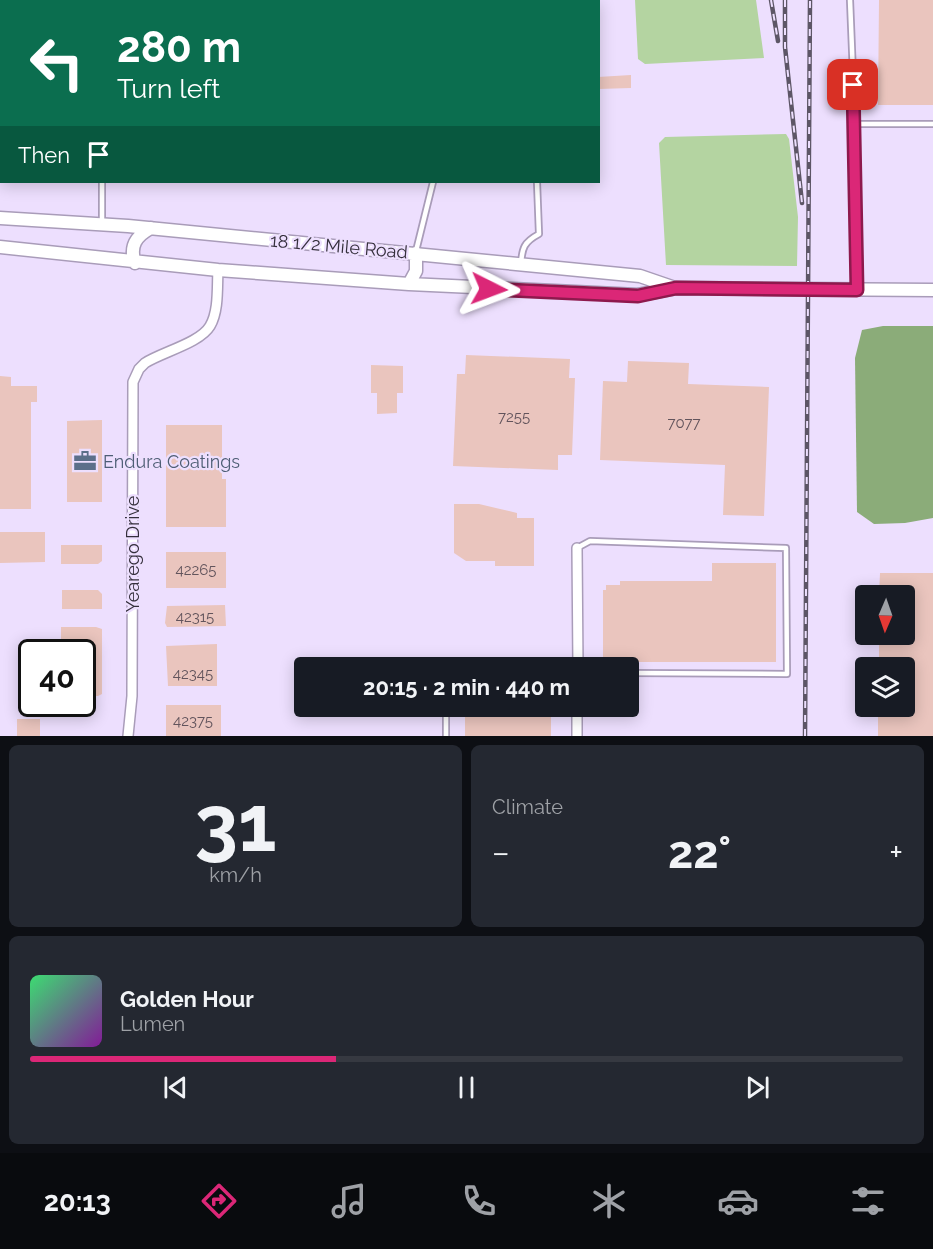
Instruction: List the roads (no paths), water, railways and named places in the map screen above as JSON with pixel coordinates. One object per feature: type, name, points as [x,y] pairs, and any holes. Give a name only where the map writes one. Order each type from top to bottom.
[{"type":"street","name":"18 1/2 Mile Road","points":[[0,218],[151,228],[640,276],[676,288]]},
{"type":"street","points":[[135,263],[132,250],[134,243],[137,237],[151,228]]},
{"type":"street","name":"18 1/2 Mile Road","points":[[0,247],[218,270],[409,284],[638,296],[676,288],[933,290]]},
{"type":"street","points":[[409,284],[416,272],[416,253]]},
{"type":"street","name":"Yearego Drive","points":[[128,736],[132,696],[133,382],[139,369],[146,363],[195,339],[210,326],[215,306],[218,270]]},
{"type":"street","points":[[577,548],[578,657]]},
{"type":"street","points":[[577,717],[577,736]]},
{"type":"lane","points":[[850,0],[855,124],[857,290]]},
{"type":"lane","points":[[855,124],[933,124]]},
{"type":"lane","points":[[102,183],[102,224]]},
{"type":"lane","points":[[416,253],[433,183]]},
{"type":"lane","points":[[521,264],[522,247],[539,234],[537,183]]},
{"type":"lane","points":[[577,548],[590,542],[786,548],[787,674],[639,673]]},
{"type":"lane","points":[[446,717],[446,736]]},
{"type":"railway","points":[[771,0],[778,41]]},
{"type":"railway","points":[[785,0],[785,47],[802,203]]},
{"type":"railway","points":[[805,736],[810,0]]},
{"type":"place","name":"Endura Coatings","points":[[85,461]]}]
